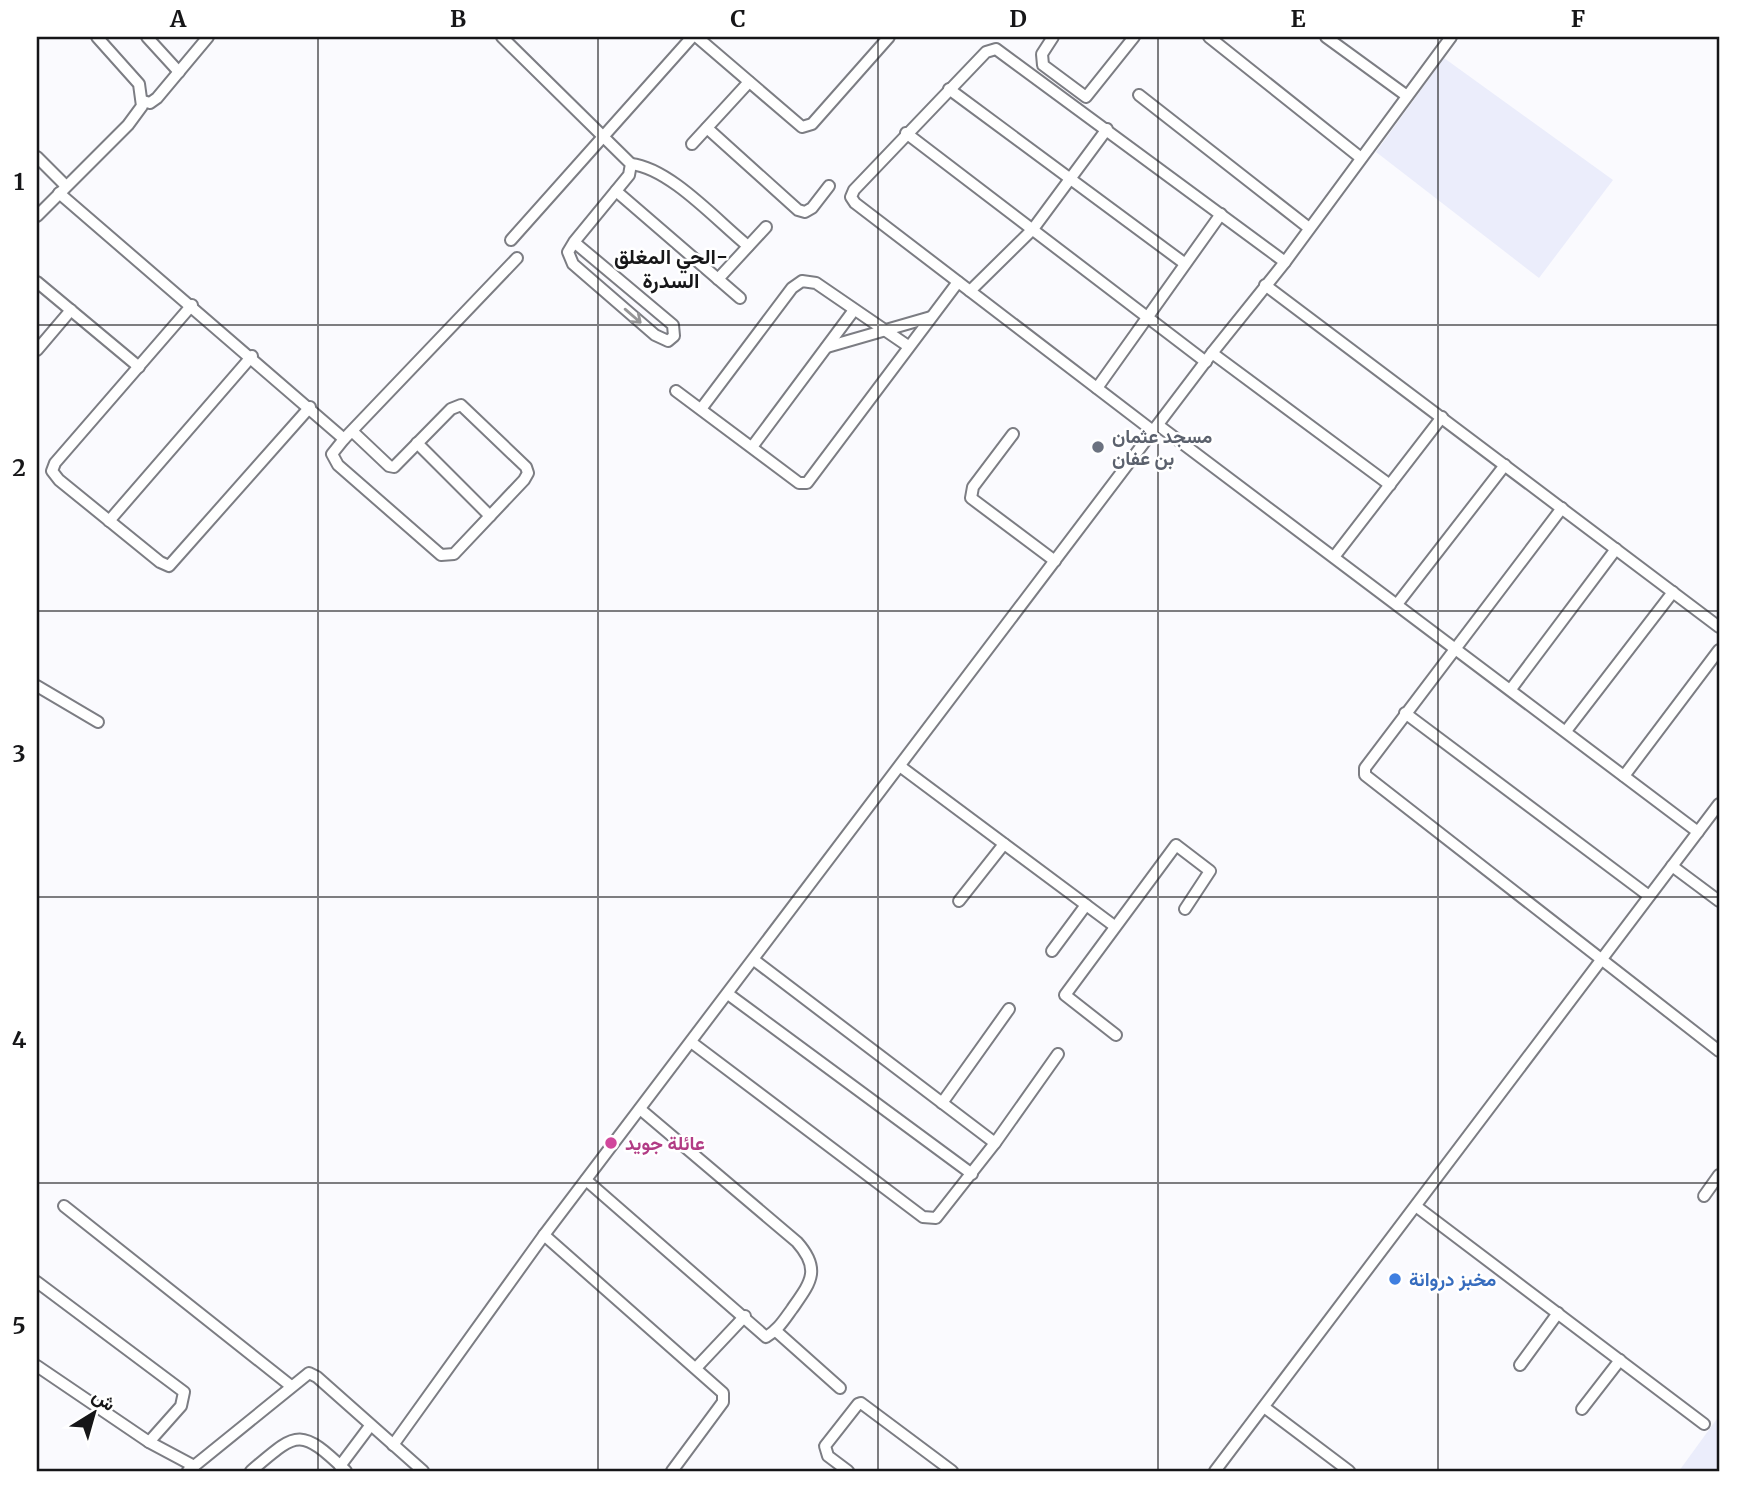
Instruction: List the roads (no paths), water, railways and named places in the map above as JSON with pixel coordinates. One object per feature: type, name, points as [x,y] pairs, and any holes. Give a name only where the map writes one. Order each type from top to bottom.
[{"type":"street","points":[[37,216],[136,116],[143,101],[139,84],[97,37]]},
{"type":"street","points":[[147,37],[179,72]]},
{"type":"street","points":[[143,101],[146,104],[153,102],[208,37]]},
{"type":"street","points":[[502,37],[631,164],[647,166],[665,177],[748,246]]},
{"type":"street","points":[[511,240],[602,135],[695,37],[799,125],[807,127],[889,37]]},
{"type":"street","points":[[1053,37],[1042,54],[1043,65],[1086,97],[1134,37]]},
{"type":"street","points":[[1209,37],[1361,158]]},
{"type":"street","points":[[1326,37],[1407,96]]},
{"type":"street","points":[[393,1445],[586,1180],[1209,357],[1284,262],[1407,96],[1445,39]]},
{"type":"street","points":[[1284,262],[996,48],[986,52],[906,133],[851,197],[1097,388],[1398,603],[1698,832]]},
{"type":"street","points":[[692,144],[748,82]]},
{"type":"street","points":[[949,89],[1184,263]]},
{"type":"street","points":[[1139,94],[1309,228]]},
{"type":"street","points":[[707,128],[798,210],[805,212],[812,208],[829,186]]},
{"type":"street","points":[[970,291],[1033,229],[1107,130]]},
{"type":"street","points":[[906,133],[1147,316],[1390,485]]},
{"type":"street","points":[[37,157],[63,189],[192,305],[310,407],[348,435],[390,467],[459,405],[466,408],[489,430],[528,473],[454,554],[444,556],[333,460],[333,452],[348,435],[517,258]]},
{"type":"street","points":[[574,242],[673,325],[674,336],[668,341],[655,335],[573,264],[568,252],[574,242],[630,172],[631,164]]},
{"type":"street","points":[[616,191],[740,298]]},
{"type":"street","points":[[1097,388],[1221,214]]},
{"type":"street","points":[[718,279],[766,227]]},
{"type":"street","points":[[701,408],[797,283],[812,280],[908,346]]},
{"type":"street","points":[[37,282],[139,367]]},
{"type":"street","points":[[677,391],[800,483],[807,483],[958,282]]},
{"type":"street","points":[[1265,285],[1719,627]]},
{"type":"street","points":[[192,305],[52,469],[59,480],[160,562],[170,565],[310,407]]},
{"type":"street","points":[[37,350],[71,310]]},
{"type":"street","points":[[752,447],[854,310]]},
{"type":"street","points":[[827,346],[931,317]]},
{"type":"street","points":[[109,521],[252,356]]},
{"type":"street","points":[[1334,557],[1442,417]]},
{"type":"street","points":[[1013,434],[973,487],[971,498],[1055,561]]},
{"type":"street","points":[[417,443],[490,516]]},
{"type":"street","points":[[1398,603],[1505,465]]},
{"type":"street","points":[[1562,508],[1405,713],[1365,768],[1364,775],[1719,1051]]},
{"type":"street","points":[[1511,689],[1616,550]]},
{"type":"street","points":[[1566,731],[1674,592]]},
{"type":"street","points":[[1624,776],[1719,650]]},
{"type":"street","points":[[37,686],[98,722]]},
{"type":"street","points":[[1405,713],[1649,896]]},
{"type":"street","points":[[901,767],[1113,925]]},
{"type":"street","points":[[1220,1470],[1264,1407],[1719,804]]},
{"type":"street","points":[[959,901],[1004,844]]},
{"type":"street","points":[[1116,1035],[1065,995],[1113,925],[1176,845],[1210,869],[1185,909]]},
{"type":"street","points":[[1672,866],[1719,901]]},
{"type":"street","points":[[1052,951],[1086,905]]},
{"type":"street","points":[[754,960],[995,1143]]},
{"type":"street","points":[[728,994],[972,1174]]},
{"type":"street","points":[[942,1103],[1009,1009]]},
{"type":"street","points":[[691,1042],[923,1217],[931,1219],[940,1214],[972,1174],[1058,1055]]},
{"type":"street","points":[[586,1180],[766,1336],[776,1331],[809,1285],[812,1273],[810,1259],[797,1242],[640,1109]]},
{"type":"street","points":[[1704,1196],[1719,1177]]},
{"type":"street","points":[[64,1206],[291,1386]]},
{"type":"street","points":[[1417,1206],[1704,1424]]},
{"type":"street","points":[[544,1236],[723,1393],[724,1398],[672,1471]]},
{"type":"street","points":[[37,1282],[184,1392],[181,1406],[149,1442]]},
{"type":"street","points":[[1520,1366],[1558,1314]]},
{"type":"street","points":[[696,1368],[745,1316]]},
{"type":"street","points":[[776,1331],[840,1388]]},
{"type":"street","points":[[1582,1409],[1620,1360]]},
{"type":"street","points":[[37,1366],[191,1469],[305,1375],[313,1374],[423,1471]]},
{"type":"street","points":[[848,1471],[828,1456],[825,1446],[858,1404],[862,1403],[952,1471]]},
{"type":"street","points":[[1264,1407],[1349,1471]]},
{"type":"street","points":[[251,1471],[288,1440],[298,1438],[314,1442],[343,1468],[370,1426]]},
{"type":"place","name":"مسجد عثمان بن عفان","points":[[1098,447]]},
{"type":"place","name":"عائلة جويد","points":[[611,1143]]},
{"type":"place","name":"مخبز دروانة","points":[[1395,1279]]},
{"type":"district","name":"الحي المغلق- السدرة","points":[[671,269]]}]
